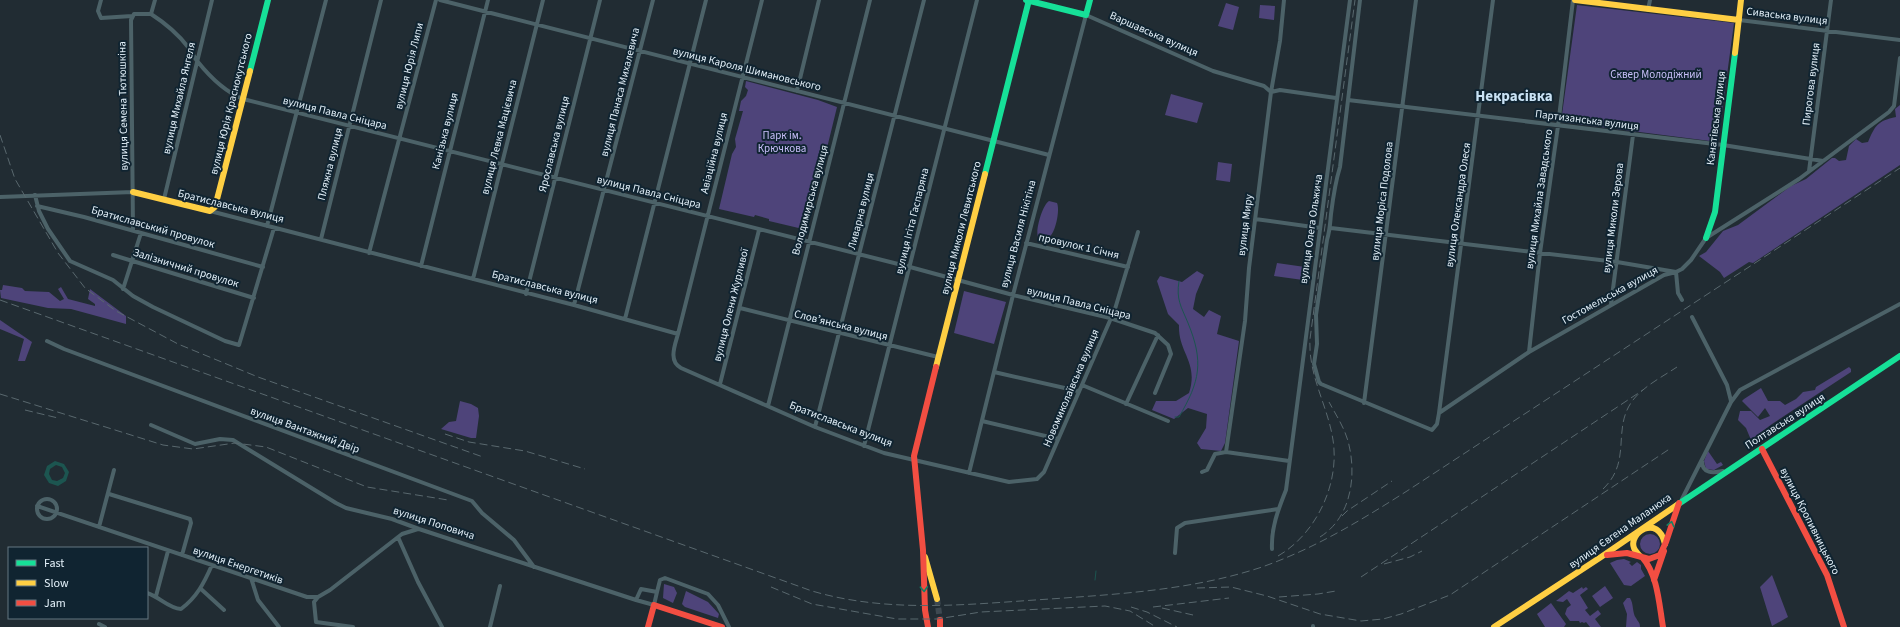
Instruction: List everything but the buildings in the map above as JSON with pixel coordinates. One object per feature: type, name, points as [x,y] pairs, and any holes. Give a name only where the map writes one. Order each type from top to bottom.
[{"type":"main road","name":"вулиця Юрія Краснокутського","points":[[210,211],[215,207],[268,0]]},
{"type":"main road","name":"Варшавська вулиця","points":[[1028,0],[1086,15]]},
{"type":"main road","name":"вулиця Миколи Левитського","points":[[923,550],[914,461],[915,451],[1028,0]]},
{"type":"main road","name":"вулиця Василя Нікітіна","points":[[1086,15],[1090,0]]},
{"type":"main road","name":"Сиваська вулиця","points":[[1574,0],[1739,20]]},
{"type":"main road","name":"Канатівська вулиця","points":[[1706,238],[1715,212],[1741,0]]},
{"type":"main road","name":"Братиславська вулиця","points":[[133,192],[210,211]]},
{"type":"main road","name":"Полтавська вулиця","points":[[1681,501],[1762,449],[1900,356]]},
{"type":"main road","name":"вулиця Кропивницького","points":[[1762,449],[1827,575],[1844,627]]},
{"type":"main road","name":"вулиця Євгена Маланюка","points":[[1494,627],[1601,557],[1681,501]]},
{"type":"main road","points":[[1654,582],[1673,517],[1681,501]]},
{"type":"main road","points":[[1601,557],[1620,552],[1642,557],[1654,558],[1662,553],[1664,548],[1665,538],[1659,530],[1649,527],[1640,530],[1635,537],[1634,544],[1635,550],[1642,557],[1647,562],[1654,582],[1663,627]]},
{"type":"main road","points":[[923,550],[937,599]]},
{"type":"main road","points":[[923,550],[925,610],[928,627]]},
{"type":"main road","points":[[648,627],[654,605]]},
{"type":"main road","name":"вулиця Поповича","points":[[654,605],[722,627]]},
{"type":"street","points":[[101,0],[98,11],[101,18],[151,14],[155,0]]},
{"type":"street","name":"вулиця Михайла Янгеля","points":[[164,199],[212,0]]},
{"type":"street","points":[[267,226],[326,0]]},
{"type":"street","name":"Пляжна вулиця","points":[[321,239],[381,0]]},
{"type":"street","name":"вулиця Юрія Липи","points":[[369,253],[436,0]]},
{"type":"street","name":"вулиця Кароля Шимановського","points":[[440,0],[486,11],[537,26],[844,103],[894,114],[1049,155]]},
{"type":"street","name":"Канізька вулиця","points":[[420,266],[488,0]]},
{"type":"street","name":"вулиця Левка Мацієвича","points":[[472,279],[544,0]]},
{"type":"street","name":"Ярославська вулиця","points":[[526,294],[600,0]]},
{"type":"street","name":"вулиця Панаса Михалевича","points":[[574,305],[653,0]]},
{"type":"street","points":[[625,319],[706,0]]},
{"type":"street","name":"Авіаційна вулиця","points":[[678,334],[762,0]]},
{"type":"street","points":[[797,91],[819,0]]},
{"type":"street","name":"Володимирська вулиця","points":[[768,406],[870,0]]},
{"type":"street","name":"Ливарна вулиця","points":[[815,427],[924,0]]},
{"type":"street","name":"вулиця Ігіта Гаспаряна","points":[[864,446],[977,0]]},
{"type":"street","name":"вулиця Миру","points":[[1226,452],[1245,321],[1249,268],[1271,92],[1280,41],[1284,0]]},
{"type":"street","name":"вулиця Олега Ольжича","points":[[1272,549],[1272,537],[1278,509],[1286,490],[1350,0]]},
{"type":"street","name":"вулиця Олега Ольжича","points":[[1322,384],[1318,382],[1314,364],[1317,344],[1316,315],[1327,240],[1331,228],[1330,217],[1334,184],[1340,167],[1360,0]]},
{"type":"street","name":"вулиця Моріса Подолова","points":[[1364,403],[1416,0]]},
{"type":"street","name":"вулиця Олександра Олеся","points":[[1440,413],[1493,0]]},
{"type":"street","name":"вулиця Михайла Завадського","points":[[1529,352],[1540,253],[1574,0]]},
{"type":"street","points":[[1648,10],[1650,0]]},
{"type":"street","name":"Пирогова вулиця","points":[[1809,171],[1830,0]]},
{"type":"street","name":"вулиця Павла Сніцара","points":[[151,14],[172,29],[189,48],[197,61],[216,81],[232,94],[243,99],[910,267],[1013,295],[1110,318],[1158,335],[1168,345],[1171,354],[1155,393]]},
{"type":"street","name":"Варшавська вулиця","points":[[1086,15],[1213,72],[1264,86],[1271,92]]},
{"type":"street","name":"вулиця Василя Нікітіна","points":[[969,473],[1026,243],[1086,15]]},
{"type":"street","name":"вулиця Семена Тютюшкіна","points":[[132,16],[130,24],[133,230]]},
{"type":"street","name":"Сиваська вулиця","points":[[1739,20],[1900,40]]},
{"type":"street","name":"Гостомельська вулиця","points":[[1322,384],[1364,403],[1432,430],[1437,424],[1440,413],[1529,352],[1664,275],[1676,272],[1691,260],[1706,238],[1799,179],[1889,112],[1894,106],[1900,58]]},
{"type":"street","points":[[1271,92],[1280,90],[1336,98]]},
{"type":"street","name":"Партизанська вулиця","points":[[1348,100],[1403,108],[1723,145],[1823,160]]},
{"type":"street","name":"вулиця Миколи Зерова","points":[[1611,304],[1633,135]]},
{"type":"street","name":"Братиславська вулиця","points":[[0,197],[133,192]]},
{"type":"street","points":[[35,195],[37,206],[48,230],[70,261],[113,280],[123,289],[153,307],[225,341],[239,345],[274,228]]},
{"type":"street","name":"Братиславський провулок","points":[[37,206],[133,230],[263,267]]},
{"type":"street","name":"Братиславська вулиця","points":[[210,211],[526,294],[574,305],[678,334],[673,354],[676,364],[815,427],[864,446],[914,461],[1009,482],[1037,479]]},
{"type":"street","points":[[1255,219],[1320,228]]},
{"type":"street","points":[[1331,228],[1617,262],[1676,272],[1678,292],[1682,300]]},
{"type":"street","name":"вулиця Олени Журливої","points":[[720,384],[759,230]]},
{"type":"street","name":"Новомиколаївська вулиця","points":[[1037,479],[1044,472],[1115,309],[1138,232]]},
{"type":"street","points":[[123,289],[141,233]]},
{"type":"street","name":"провулок 1 Січня","points":[[1026,243],[1128,267]]},
{"type":"street","name":"Залізничний провулок","points":[[113,255],[254,298]]},
{"type":"street","name":"вулиця Євгена Маланюка","points":[[1681,501],[1731,402],[1744,387],[1900,304]]},
{"type":"street","name":"Словʼянська вулиця","points":[[740,308],[889,347],[938,357]]},
{"type":"street","points":[[1692,317],[1727,385],[1731,402]]},
{"type":"street","points":[[1126,404],[1158,335]]},
{"type":"street","name":"вулиця Вантажний Двір","points":[[47,341],[64,349],[262,424],[472,501],[482,513],[514,540],[535,567]]},
{"type":"street","points":[[994,372],[1078,391]]},
{"type":"street","points":[[1082,384],[1168,421]]},
{"type":"street","points":[[982,422],[1058,439]]},
{"type":"street","name":"вулиця Поповича","points":[[151,425],[195,444],[220,439],[233,440],[346,508],[392,519],[654,605]]},
{"type":"street","points":[[1202,472],[1207,470],[1215,454],[1226,452],[1289,461]]},
{"type":"street","points":[[1702,460],[1703,467],[1710,472],[1728,470]]},
{"type":"street","points":[[99,527],[109,494],[109,486],[114,470]]},
{"type":"street","points":[[109,494],[190,519],[191,523],[182,555]]},
{"type":"street","points":[[43,500],[51,500],[56,506],[56,513],[50,519],[42,518],[38,514],[37,506],[43,500]]},
{"type":"street","name":"вулиця Енергетиків","points":[[37,506],[307,597],[318,597]]},
{"type":"street","points":[[1175,553],[1177,528],[1185,523],[1248,512],[1278,509]]},
{"type":"street","points":[[353,627],[316,622],[314,602],[318,597],[330,590],[398,537],[407,532],[419,529]]},
{"type":"street","points":[[398,537],[418,582],[442,627]]},
{"type":"street","points":[[156,596],[168,551]]},
{"type":"street","points":[[148,593],[156,596],[172,608],[181,609],[193,599],[201,589],[212,565]]},
{"type":"street","points":[[251,578],[258,600],[279,627]]},
{"type":"street","points":[[654,605],[660,580],[665,578],[705,592],[718,605],[730,627]]},
{"type":"street","points":[[490,627],[500,586]]},
{"type":"street","points":[[201,589],[224,610]]},
{"type":"street","points":[[636,600],[640,589],[657,592]]},
{"type":"street","points":[[99,624],[105,627]]},
{"type":"green space","points":[[1226,3],[1239,7],[1233,30],[1218,26]]},
{"type":"green space","points":[[1260,5],[1275,6],[1274,20],[1259,18]]},
{"type":"green space","name":"Сквер Молодіжний","points":[[1577,5],[1734,23],[1718,142],[1561,122]]},
{"type":"green space","name":"Парк ім. Крючкова","points":[[746,81],[818,100],[837,107],[807,230],[769,221],[769,219],[755,215],[754,217],[719,209],[732,154],[736,147],[735,139],[743,111],[739,111],[741,101],[746,96],[748,90],[745,87]]},
{"type":"green space","points":[[1171,94],[1203,103],[1197,123],[1165,115]]},
{"type":"green space","points":[[1900,105],[1900,165],[1753,263],[1749,262],[1724,278],[1720,272],[1699,256],[1706,252],[1723,231],[1738,225],[1791,186],[1806,179],[1832,158],[1839,161],[1846,160],[1849,146],[1856,139],[1862,143],[1868,142],[1875,128],[1881,122],[1896,117],[1895,109]]},
{"type":"green space","points":[[1218,162],[1232,164],[1230,182],[1216,180]]},
{"type":"green space","points":[[1049,201],[1057,203],[1057,221],[1052,235],[1048,239],[1043,240],[1038,237],[1037,234],[1042,212]]},
{"type":"green space","points":[[1277,263],[1305,267],[1303,280],[1274,276]]},
{"type":"green space","points":[[1197,271],[1204,275],[1196,294],[1193,309],[1204,317],[1209,310],[1221,316],[1217,334],[1239,341],[1225,443],[1221,451],[1201,449],[1197,443],[1206,428],[1207,414],[1188,408],[1174,419],[1152,410],[1156,401],[1176,401],[1189,393],[1192,373],[1182,343],[1179,325],[1168,314],[1157,281],[1160,276],[1182,282]]},
{"type":"green space","points":[[3,285],[22,288],[25,291],[49,292],[60,301],[64,299],[58,289],[61,287],[68,299],[95,306],[95,304],[88,299],[90,289],[126,316],[126,324],[71,309],[48,308],[1,298],[0,290],[2,290]]},
{"type":"green space","points":[[964,291],[1006,302],[994,344],[954,333]]},
{"type":"green space","points":[[0,320],[32,342],[25,361],[18,361],[24,339],[0,329]]},
{"type":"green space","points":[[1849,367],[1851,372],[1772,424],[1751,440],[1746,428],[1738,420],[1740,411],[1751,411],[1760,420],[1770,416],[1765,408],[1758,417],[1742,401],[1761,388],[1768,401],[1780,401],[1785,405],[1796,399],[1803,392],[1815,390],[1816,387]]},
{"type":"green space","points":[[460,401],[478,408],[479,416],[476,438],[471,438],[441,429],[449,422],[456,421]]},
{"type":"green space","points":[[1708,451],[1717,464],[1721,462],[1723,465],[1714,470],[1706,469],[1704,461]]},
{"type":"green space","points":[[1650,534],[1657,537],[1660,544],[1657,551],[1650,554],[1643,551],[1640,544],[1643,537]]},
{"type":"green space","points":[[1624,559],[1631,562],[1629,563],[1632,566],[1637,562],[1641,565],[1641,569],[1645,576],[1631,586],[1624,585],[1610,563]]},
{"type":"green space","points":[[1772,575],[1788,617],[1772,626],[1760,587]]},
{"type":"green space","points":[[664,584],[674,587],[677,593],[673,603],[663,598]]},
{"type":"green space","points":[[1605,586],[1613,598],[1600,607],[1592,596]]},
{"type":"green space","points":[[1582,587],[1583,589],[1586,587],[1588,589],[1580,595],[1588,608],[1585,610],[1590,616],[1598,610],[1601,614],[1595,619],[1601,627],[1590,627],[1586,622],[1580,623],[1579,621],[1570,621],[1565,614],[1567,608],[1571,605],[1567,599],[1563,602],[1556,601],[1569,591],[1573,593]]},
{"type":"green space","points":[[686,591],[708,602],[719,614],[718,618],[685,607],[682,604]]},
{"type":"green space","points":[[1627,598],[1630,598],[1631,600],[1634,614],[1640,627],[1626,627],[1627,614],[1623,603]]},
{"type":"green space","points":[[1551,603],[1566,624],[1564,627],[1545,627],[1537,614]]},
{"type":"shaded area","points":[[55,461],[64,464],[69,472],[66,481],[58,486],[49,483],[44,475],[47,466]],"holes":[[[56,465],[62,467],[65,473],[63,478],[57,481],[52,480],[49,474],[50,469]]]},
{"type":"waterway","points":[[1175,417],[1179,417],[1192,393],[1198,360],[1193,337],[1180,303],[1178,293],[1179,281]]},
{"type":"waterway","points":[[1095,580],[1096,571]]},
{"type":"tunnel","points":[[937,599],[940,620]]},
{"type":"railway","points":[[1278,556],[1292,547],[1304,535],[1314,521],[1329,490],[1333,474],[1333,440],[1312,366],[1310,339],[1355,0]]},
{"type":"railway","points":[[0,135],[15,179],[58,253],[85,288],[116,311],[178,344],[258,377],[483,457]]},
{"type":"railway","points":[[0,300],[812,591],[871,603],[901,605],[961,605],[1050,599],[1155,590],[1208,581],[1259,568],[1317,544],[1407,491],[1900,168]]},
{"type":"railway","points":[[1603,489],[1612,478],[1617,467],[1620,456],[1623,422],[1633,400],[1648,386],[1677,367]]},
{"type":"railway","points":[[1361,577],[1643,390]]},
{"type":"railway","points":[[0,394],[163,445],[193,449],[235,443],[266,447],[367,487],[448,500]]},
{"type":"railway","points":[[1320,537],[1331,528],[1339,518],[1345,507],[1352,481],[1351,454],[1348,441],[1329,402]]},
{"type":"railway","points":[[25,410],[58,418]]},
{"type":"railway","points":[[445,434],[469,442],[525,451],[585,469]]},
{"type":"railway","points":[[1197,588],[1231,587],[1267,596],[1320,614],[1361,621],[1383,619],[1401,614],[1450,595],[1671,448]]},
{"type":"railway","points":[[1342,516],[1347,511],[1392,481]]},
{"type":"railway","points":[[1384,564],[1410,557],[1422,551]]},
{"type":"railway","points":[[771,587],[812,604],[897,619],[937,619],[981,612],[1105,606],[1130,611],[1156,627]]},
{"type":"railway","points":[[1279,597],[1336,591]]},
{"type":"railway","points":[[1153,607],[1229,598]]},
{"type":"railway","points":[[1131,607],[1147,612],[1177,627]]},
{"type":"railway","points":[[1162,608],[1193,615]]},
{"type":"traffic: fast","points":[[250,71],[268,0]]},
{"type":"traffic: fast","points":[[1026,0],[1086,15],[1090,0]]},
{"type":"traffic: fast","points":[[985,174],[1029,0]]},
{"type":"traffic: fast","points":[[1706,238],[1715,212],[1735,53]]},
{"type":"traffic: fast","points":[[1677,505],[1900,356]]},
{"type":"traffic: slow","points":[[1575,0],[1739,20]]},
{"type":"traffic: slow","points":[[1735,53],[1741,0]]},
{"type":"traffic: slow","points":[[133,192],[210,211],[215,207],[250,71]]},
{"type":"traffic: slow","points":[[936,367],[985,174]]},
{"type":"traffic: slow","points":[[1494,627],[1677,505]]},
{"type":"traffic: slow","points":[[1640,556],[1634,549],[1633,542],[1639,532],[1645,529],[1656,529],[1661,535],[1665,544]]},
{"type":"traffic: slow","points":[[925,557],[937,599]]},
{"type":"traffic: jam","points":[[928,627],[925,610],[923,550],[914,456],[936,367]]},
{"type":"traffic: jam","points":[[1762,449],[1827,575],[1844,627]]},
{"type":"traffic: jam","points":[[1607,555],[1627,553],[1649,559],[1660,555],[1679,503]]},
{"type":"traffic: jam","points":[[1654,580],[1664,551]]},
{"type":"traffic: jam","points":[[1642,557],[1655,581],[1663,627]]},
{"type":"traffic: jam","points":[[648,627],[654,605],[722,627]]},
{"type":"traffic: jam","points":[[940,620],[940,627]]},
{"type":"district","name":"Некрасівка","points":[[1514,96]]}]
